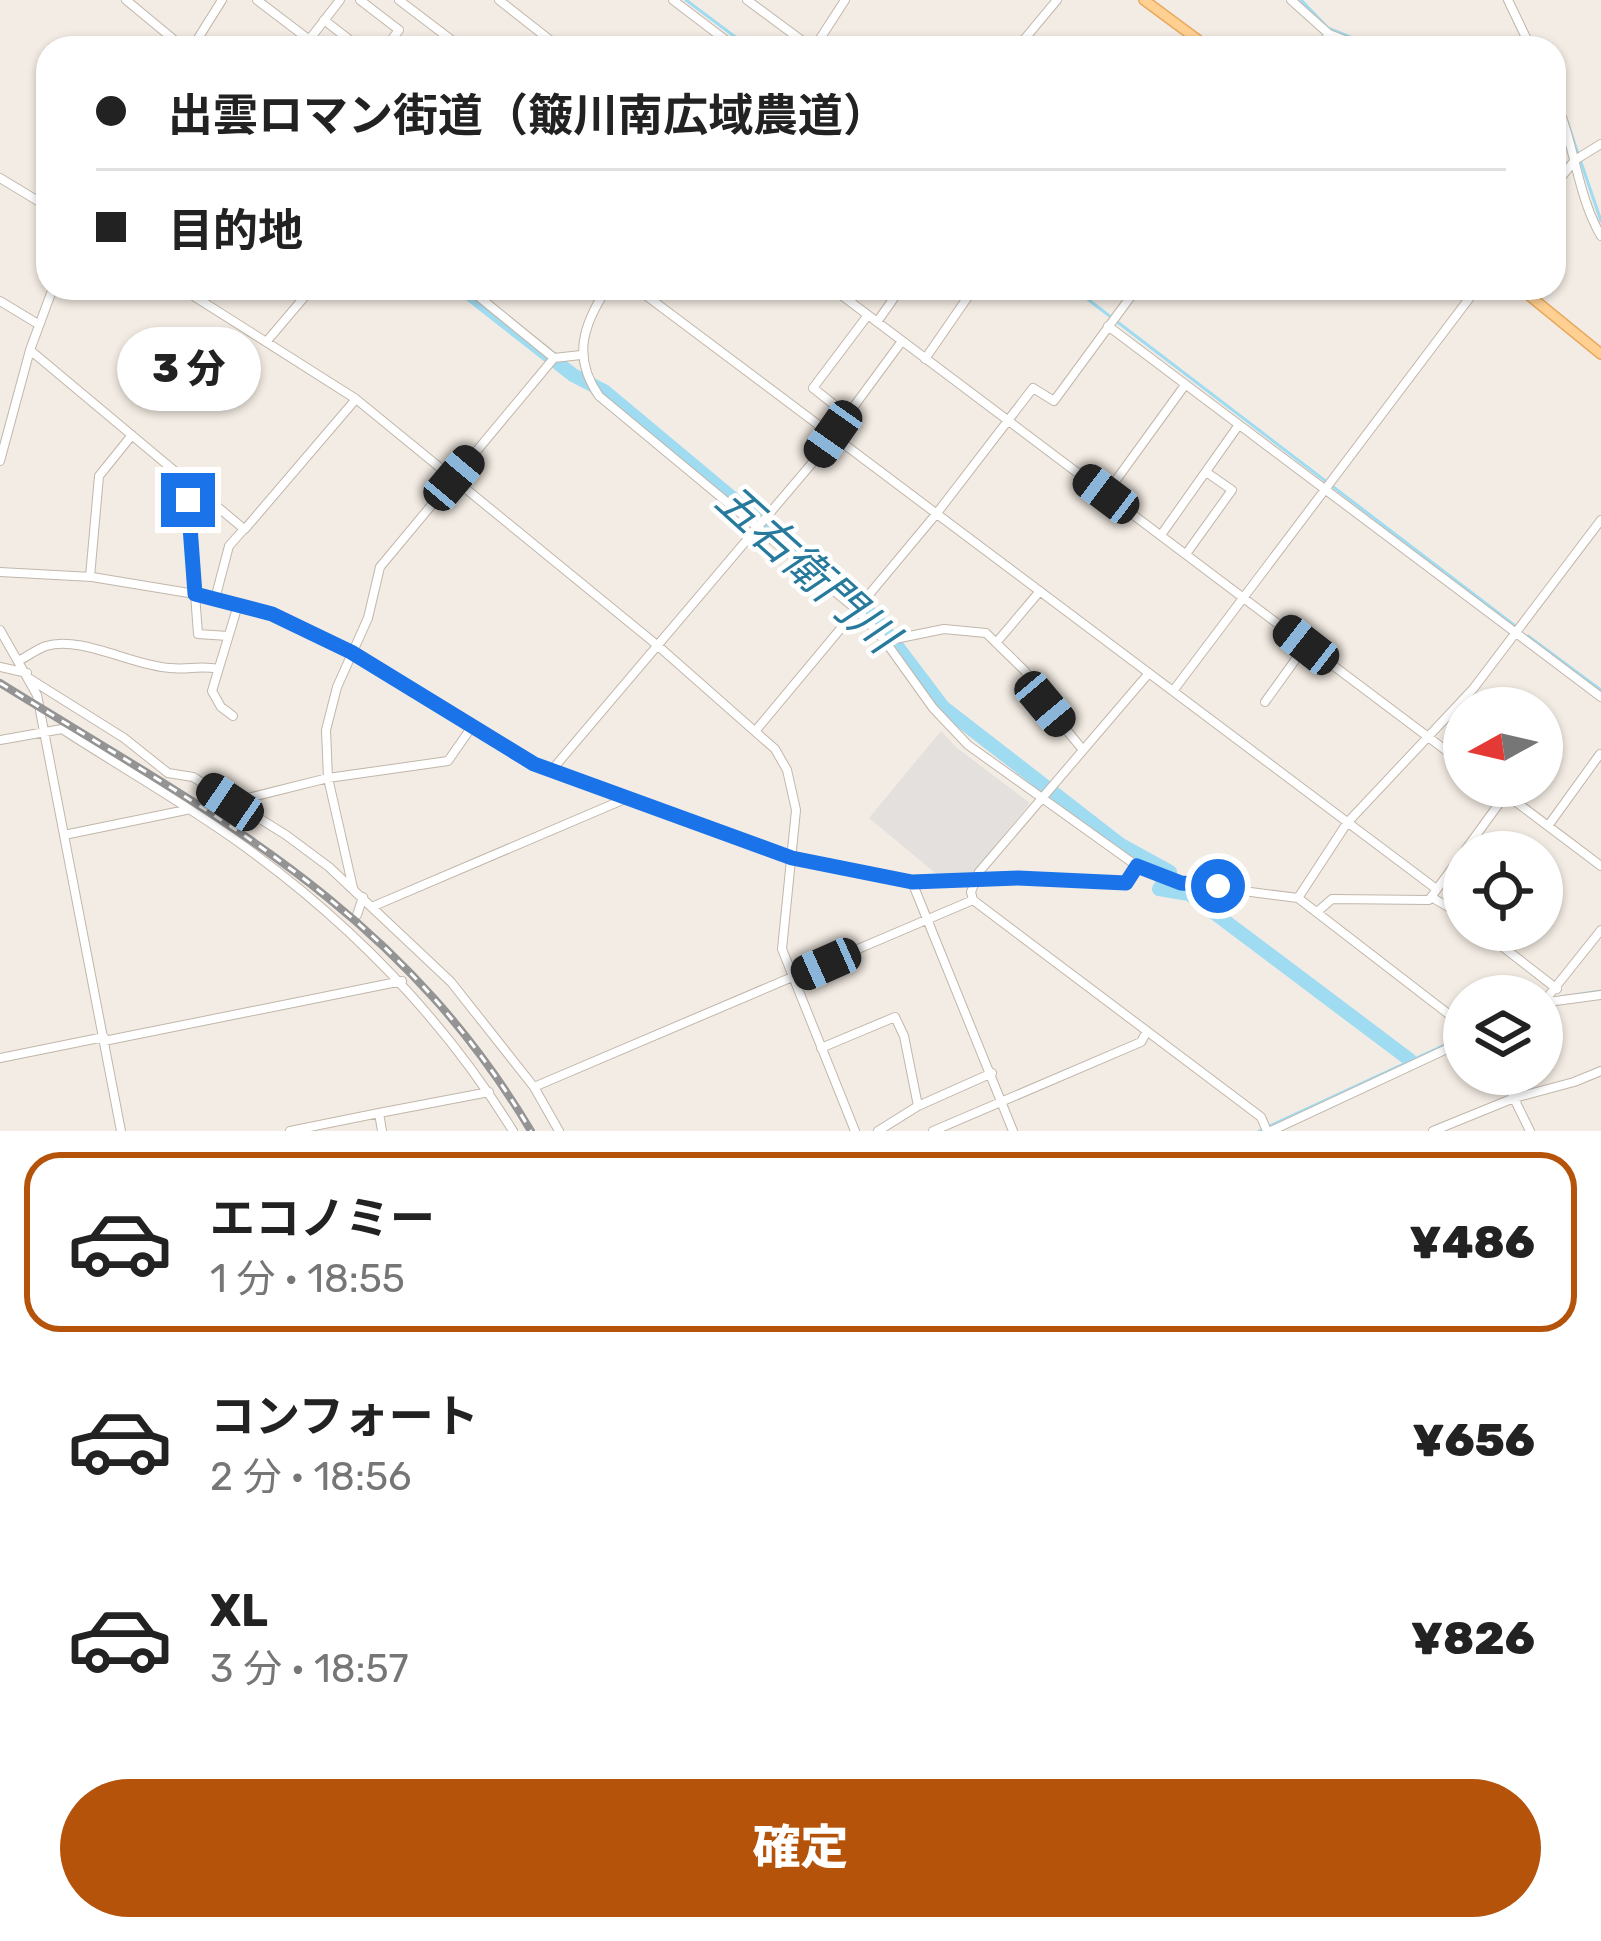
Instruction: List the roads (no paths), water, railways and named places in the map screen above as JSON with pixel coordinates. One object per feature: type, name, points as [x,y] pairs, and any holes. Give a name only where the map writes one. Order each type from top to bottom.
[{"type":"main road","points":[[1144,0],[1193,36]]},
{"type":"main road","points":[[1535,300],[1601,354]]},
{"type":"street","points":[[126,0],[172,36]]},
{"type":"street","points":[[196,36],[222,0]]},
{"type":"street","points":[[256,0],[304,36]]},
{"type":"street","points":[[312,36],[340,0]]},
{"type":"street","points":[[360,0],[399,30],[395,36]]},
{"type":"street","points":[[400,0],[446,36]]},
{"type":"street","points":[[499,0],[545,36]]},
{"type":"street","points":[[673,0],[720,36]]},
{"type":"street","points":[[747,0],[796,36]]},
{"type":"street","points":[[821,36],[845,0]]},
{"type":"street","points":[[1027,36],[1057,0]]},
{"type":"street","points":[[1291,0],[1334,36]]},
{"type":"street","points":[[1508,0],[1525,36]]},
{"type":"street","points":[[324,20],[345,36]]},
{"type":"street","points":[[1566,127],[1586,203],[1601,236]]},
{"type":"street","points":[[1566,171],[1601,143]]},
{"type":"street","points":[[0,178],[36,200]]},
{"type":"street","points":[[0,456],[48,300]]},
{"type":"street","points":[[200,300],[356,399],[757,729],[781,759],[794,790],[796,810],[782,949],[855,1131]]},
{"type":"street","points":[[267,341],[302,300]]},
{"type":"street","points":[[484,300],[554,358]]},
{"type":"street","points":[[599,300],[589,316],[581,355],[589,381],[610,407],[857,610],[951,728],[1137,866],[1181,883],[1298,898],[1443,1010]]},
{"type":"street","points":[[653,300],[1443,900]]},
{"type":"street","points":[[847,300],[1443,749]]},
{"type":"street","points":[[847,415],[813,388],[890,300]]},
{"type":"street","points":[[925,358],[966,300]]},
{"type":"street","points":[[757,729],[1034,388],[1054,401],[1128,300]]},
{"type":"street","points":[[1173,691],[1468,300]]},
{"type":"street","points":[[0,301],[38,324]]},
{"type":"street","points":[[1108,326],[1601,697]]},
{"type":"street","points":[[551,771],[833,434],[902,341]]},
{"type":"street","points":[[30,350],[244,529]]},
{"type":"street","points":[[354,889],[328,778],[326,730],[351,652],[368,618],[380,566],[554,358],[581,355]]},
{"type":"street","points":[[1106,494],[1185,385]]},
{"type":"street","points":[[215,599],[229,546],[249,529],[356,399]]},
{"type":"street","points":[[1161,535],[1238,426]]},
{"type":"street","points":[[90,577],[99,476],[133,435]]},
{"type":"street","points":[[1186,554],[1232,490],[1205,472]]},
{"type":"street","points":[[197,489],[188,500],[198,634],[228,636]]},
{"type":"street","points":[[1298,898],[1347,823],[1429,739],[1601,520]]},
{"type":"street","points":[[0,572],[90,577],[195,594],[272,614],[351,652],[551,771],[792,858],[912,882],[1126,883],[1137,866]]},
{"type":"street","points":[[996,643],[1040,591]]},
{"type":"street","points":[[232,716],[220,707],[212,691],[238,605]]},
{"type":"street","points":[[885,641],[962,629],[986,633],[1024,671],[1083,750]]},
{"type":"street","points":[[0,630],[37,695],[121,1131]]},
{"type":"street","points":[[20,660],[50,644],[96,649],[124,660],[173,669],[198,664],[218,669]]},
{"type":"street","points":[[1264,702],[1306,645]]},
{"type":"street","points":[[0,667],[28,676],[168,772],[193,777],[286,835],[354,889],[452,982],[534,1088],[560,1131]]},
{"type":"street","points":[[973,900],[975,880],[1040,797],[1149,673]]},
{"type":"street","points":[[230,802],[328,778],[448,761],[473,725]]},
{"type":"street","points":[[0,740],[62,730],[232,837],[354,922],[448,1035],[513,1131]]},
{"type":"street","points":[[1548,826],[1600,754]]},
{"type":"street","points":[[374,907],[627,799]]},
{"type":"street","points":[[1317,912],[1332,899],[1429,900],[1496,807]]},
{"type":"street","points":[[1523,807],[1601,866]]},
{"type":"street","points":[[64,835],[187,810]]},
{"type":"street","points":[[912,882],[1013,1131]]},
{"type":"street","points":[[354,922],[363,897]]},
{"type":"street","points":[[534,1088],[973,900]]},
{"type":"street","points":[[973,900],[1261,1117],[1269,1131],[1443,1051]]},
{"type":"street","points":[[1563,981],[1601,930]]},
{"type":"street","points":[[1508,951],[1539,975]]},
{"type":"street","points":[[0,1058],[402,981]]},
{"type":"street","points":[[1563,1000],[1601,995]]},
{"type":"street","points":[[821,1048],[895,1017],[904,1036],[918,1106]]},
{"type":"street","points":[[933,1131],[1141,1042],[1148,1031]]},
{"type":"street","points":[[1433,1131],[1601,1070]]},
{"type":"street","points":[[878,1131],[918,1106],[992,1073]]},
{"type":"street","points":[[290,1131],[489,1092]]},
{"type":"street","points":[[1512,1095],[1531,1131]]},
{"type":"street","points":[[379,1114],[382,1131]]},
{"type":"waterway","points":[[686,0],[734,36]]},
{"type":"waterway","points":[[1301,0],[1328,28],[1348,36]]},
{"type":"waterway","points":[[1567,121],[1601,221]]},
{"type":"waterway","name":"五右衛門川","points":[[477,300],[573,375],[604,391],[875,617],[943,707],[1121,845],[1170,872],[1159,889],[1189,894],[1410,1060]]},
{"type":"waterway","points":[[1089,300],[1514,625]]},
{"type":"waterway","points":[[1528,636],[1601,690]]},
{"type":"waterway","points":[[1563,997],[1601,991]]},
{"type":"waterway","points":[[1259,1131],[1443,1046]]},
{"type":"railway","points":[[0,683],[226,823],[360,925],[422,985],[479,1053],[531,1131]]}]
